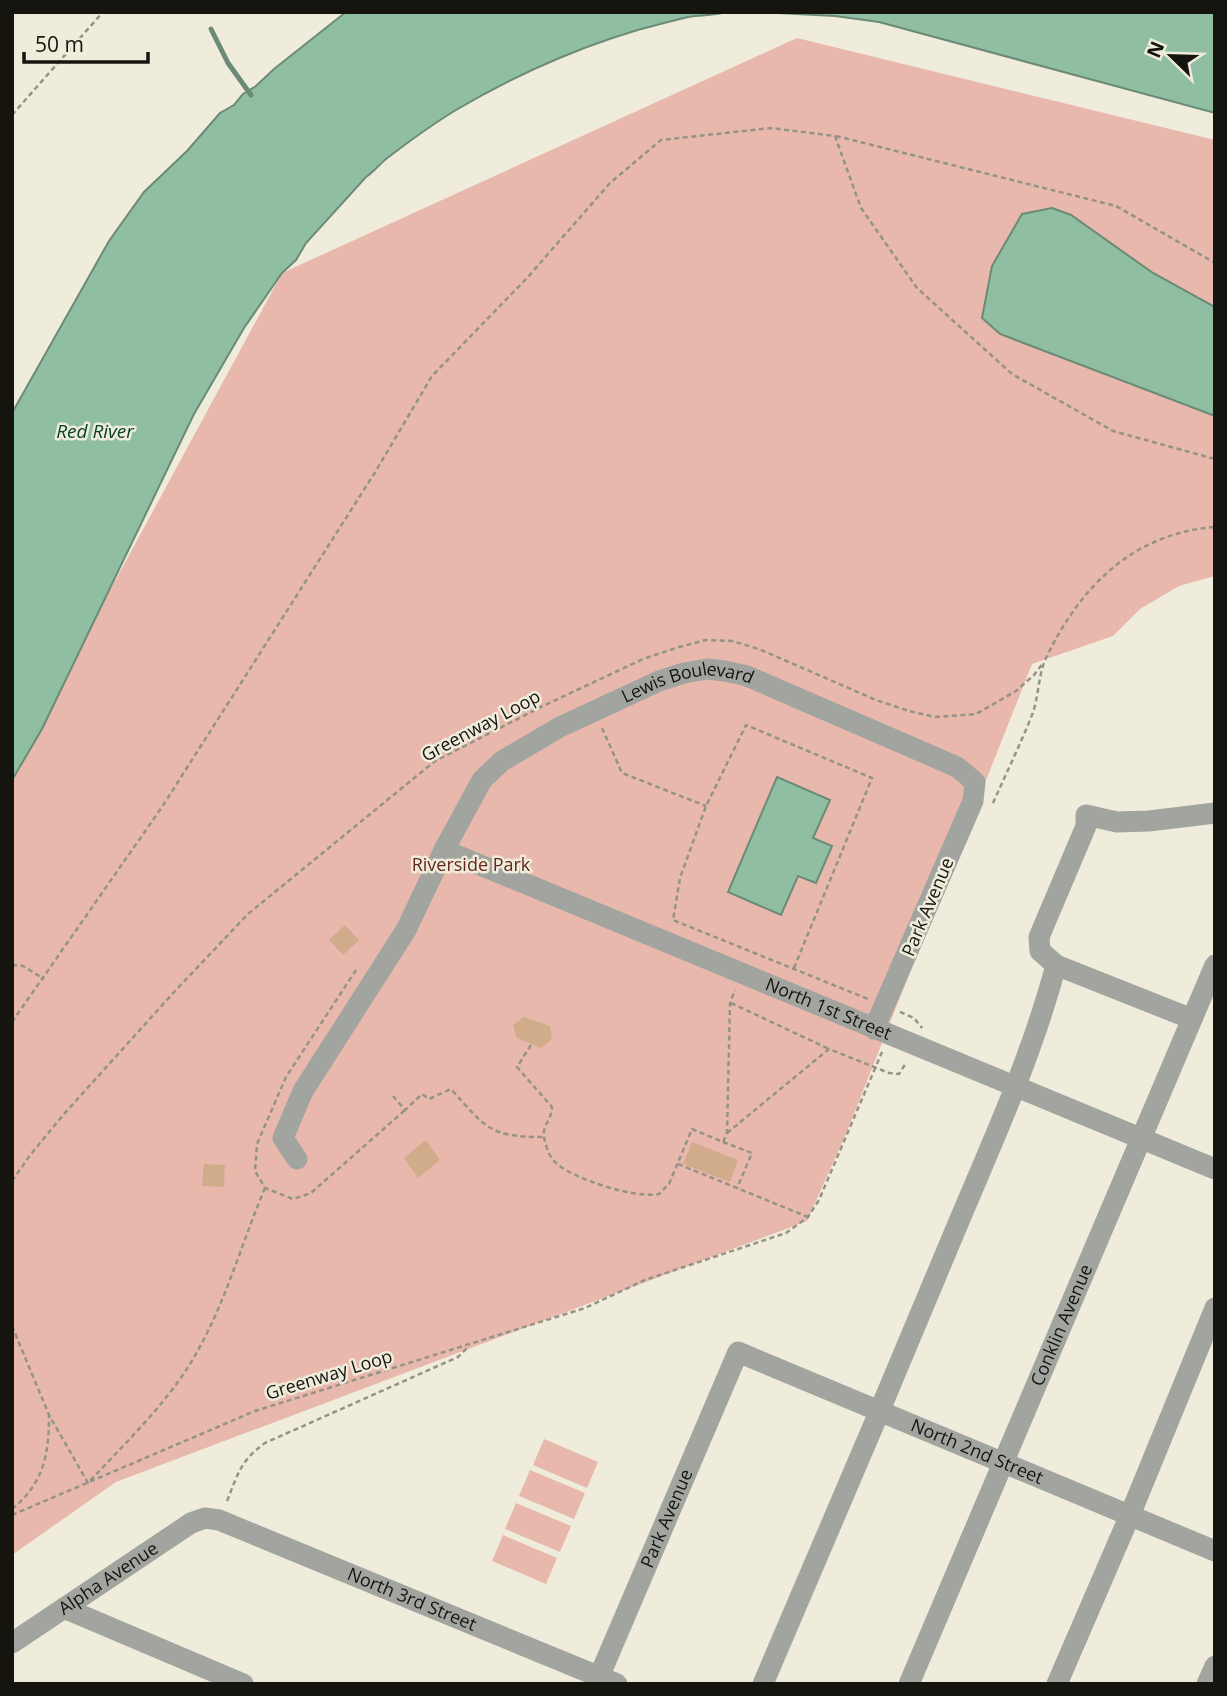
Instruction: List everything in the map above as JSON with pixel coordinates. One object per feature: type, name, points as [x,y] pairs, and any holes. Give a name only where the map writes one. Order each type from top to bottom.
[{"type":"street","name":"Lewis Boulevard","points":[[297,1159],[283,1138],[303,1091],[406,930],[444,850],[482,780],[502,761],[560,727],[637,690],[684,673],[708,669],[747,676],[957,767],[975,782]]},
{"type":"street","name":"Park Avenue","points":[[874,1029],[973,801],[975,782]]},
{"type":"street","points":[[1192,1019],[1056,965],[1040,951],[1039,937],[1086,826],[1086,815],[1117,822],[1215,813]]},
{"type":"street","name":"North 1st Street","points":[[444,850],[1215,1169]]},
{"type":"street","points":[[763,1684],[1015,1086],[1043,1013],[1056,965]]},
{"type":"street","name":"Conklin Avenue","points":[[909,1684],[1215,965]]},
{"type":"street","points":[[1057,1684],[1130,1516],[1215,1308]]},
{"type":"street","name":"Park Avenue","points":[[604,1681],[738,1352]]},
{"type":"street","name":"North 2nd Street","points":[[738,1352],[1215,1551]]},
{"type":"street","name":"Alpha Avenue","points":[[12,1643],[191,1523],[212,1519]]},
{"type":"street","name":"North 3rd Street","points":[[212,1519],[604,1681]]},
{"type":"street","points":[[64,1608],[243,1684]]},
{"type":"street","points":[[1207,1684],[1215,1666]]},
{"type":"path","points":[[12,115],[103,12]]},
{"type":"path","points":[[12,1022],[162,807],[374,474],[432,376],[527,278],[610,183],[661,140],[771,128],[835,136],[1116,206],[1215,263]]},
{"type":"path","points":[[835,136],[861,208],[917,288],[1012,374],[1113,431],[1215,459]]},
{"type":"path","name":"Greenway Loop","points":[[12,1181],[64,1115],[248,914],[435,761],[543,706],[643,659],[706,640],[732,641],[759,649],[876,700],[935,717],[976,714],[1016,691],[1034,676],[1045,660]]},
{"type":"path","points":[[730,1003],[829,1049],[890,1073],[899,1074],[916,1046],[922,1028],[919,1021],[673,920],[680,878],[706,806],[747,725],[872,778],[794,968]]},
{"type":"path","points":[[602,729],[622,773],[706,806]]},
{"type":"path","points":[[12,965],[23,966],[44,979]]},
{"type":"path","points":[[723,1142],[726,1133],[730,1003],[741,974]]},
{"type":"path","points":[[531,1045],[517,1067],[552,1107],[551,1115],[544,1124],[544,1137],[547,1151],[556,1163],[599,1183],[643,1195],[653,1195],[664,1190],[692,1129],[752,1153],[737,1188]]},
{"type":"path","points":[[726,1133],[829,1049]]},
{"type":"path","points":[[393,1096],[405,1110],[422,1094],[429,1100],[451,1089],[481,1124],[497,1133],[519,1137],[544,1137]]},
{"type":"path","points":[[678,1164],[808,1217]]},
{"type":"path","points":[[12,1326],[49,1415],[88,1483],[173,1389],[197,1352],[265,1188]]},
{"type":"path","name":"Greenway Loop","points":[[12,1515],[256,1411],[585,1308]]},
{"type":"path","points":[[212,1519],[248,1455],[265,1443],[458,1357],[470,1344]]},
{"type":"path","points":[[12,1509],[32,1488],[45,1465],[49,1444],[49,1415]]},
{"type":"green space","name":"Riverside Park","points":[[797,38],[1215,140],[1215,576],[1179,586],[1140,609],[1113,636],[1032,664],[846,1134],[807,1221],[116,1482],[12,1555],[12,771],[282,273]]},
{"type":"green space","points":[[544,1439],[598,1462],[587,1488],[533,1465]]},
{"type":"green space","points":[[530,1470],[585,1493],[574,1519],[519,1496]]},
{"type":"green space","points":[[516,1503],[571,1526],[560,1552],[505,1529]]},
{"type":"green space","points":[[503,1535],[557,1558],[546,1584],[492,1561]]},
{"type":"water","name":"Red River","points":[[346,12],[727,12],[687,17],[638,30],[584,48],[531,71],[447,115],[387,158],[366,177],[306,243],[244,328],[194,414],[42,729],[12,780],[12,413],[109,241],[144,192],[187,151],[220,113],[234,105],[243,94]]},
{"type":"water","points":[[758,12],[1215,12],[1215,113],[879,22],[835,16]]},
{"type":"water","points":[[1052,208],[1071,215],[1153,273],[1215,307],[1215,416],[1000,334],[982,318],[992,266],[1022,214]]},
{"type":"water","points":[[777,777],[830,800],[813,838],[832,846],[816,883],[798,876],[781,915],[728,892]]},
{"type":"building","points":[[345,925],[359,940],[343,955],[329,940]]},
{"type":"building","points":[[524,1017],[550,1026],[552,1039],[541,1048],[517,1038],[513,1025]]},
{"type":"building","points":[[426,1140],[440,1160],[418,1178],[404,1158]]},
{"type":"building","points":[[692,1142],[738,1160],[730,1182],[683,1164]]},
{"type":"building","points":[[204,1164],[225,1165],[224,1187],[202,1186]]},
{"type":"waterway","points":[[211,29],[228,63],[251,95]]}]
